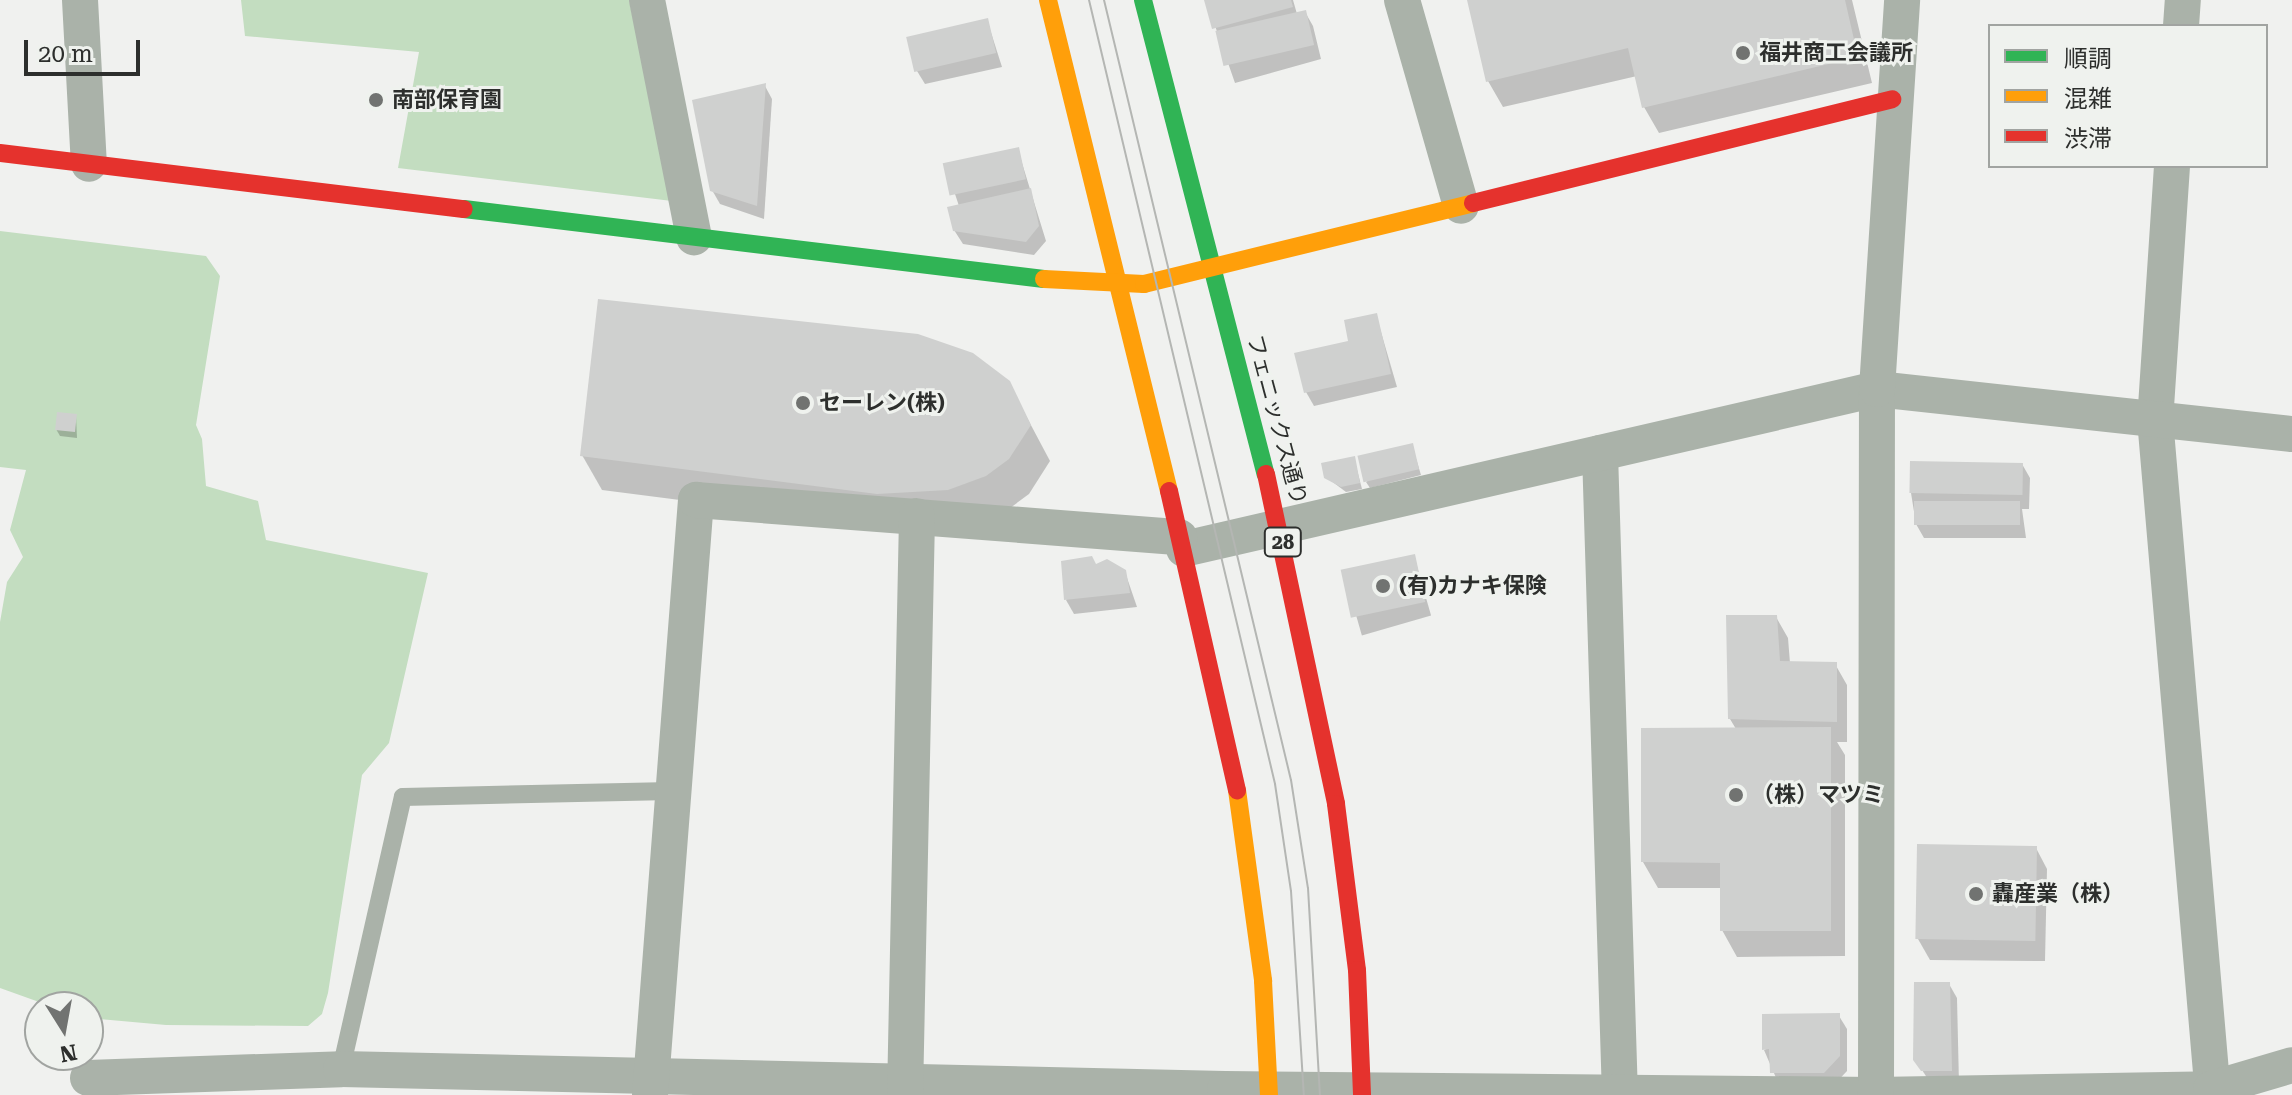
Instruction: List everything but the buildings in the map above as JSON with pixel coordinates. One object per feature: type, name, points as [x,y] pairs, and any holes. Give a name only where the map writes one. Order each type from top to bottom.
[{"type":"main road","points":[[1048,0],[1121,284],[1242,814],[1263,981],[1269,1092]]},
{"type":"main road","name":"フェニックス通り","points":[[1143,0],[1280,527],[1349,889],[1362,1093]]},
{"type":"main road","points":[[0,153],[694,237],[1144,284],[1892,99]]},
{"type":"street","points":[[80,0],[89,164]]},
{"type":"street","points":[[647,0],[694,237]]},
{"type":"street","points":[[1402,0],[1461,206]]},
{"type":"street","points":[[1876,1095],[1877,389],[1892,99],[1902,0]]},
{"type":"street","points":[[2181,24],[2183,0]]},
{"type":"street","points":[[2172,168],[2155,419],[2212,1092]]},
{"type":"street","points":[[650,1087],[696,500],[917,516],[1182,543],[1280,527],[1877,389],[2292,434]]},
{"type":"street","points":[[1600,453],[1620,1094]]},
{"type":"street","points":[[905,1089],[917,516]]},
{"type":"street","points":[[108,1095],[88,1078],[341,1069],[650,1087],[1876,1095],[2212,1092],[2292,1065]]},
{"type":"lane","points":[[341,1069],[403,797],[671,791]]},
{"type":"green space","points":[[241,0],[629,0],[672,201],[398,168],[419,52],[245,36]]},
{"type":"green space","points":[[0,231],[206,256],[220,276],[196,425],[202,439],[206,486],[258,501],[266,540],[428,573],[389,743],[362,775],[328,993],[322,1014],[308,1026],[166,1025],[104,1019],[104,991],[24,991],[24,997],[0,988],[0,622],[7,582],[23,557],[10,530],[26,470],[0,467]]},
{"type":"tram line","points":[[1089,0],[1275,784],[1291,891],[1304,1095]]},
{"type":"tram line","points":[[1104,0],[1291,780],[1308,888],[1320,1095]]},
{"type":"traffic: fast","points":[[1143,0],[1266,474]]},
{"type":"traffic: fast","points":[[464,209],[1044,279]]},
{"type":"traffic: slow","points":[[1048,0],[1169,491]]},
{"type":"traffic: slow","points":[[1044,279],[1144,284],[1473,203]]},
{"type":"traffic: slow","points":[[1237,790],[1263,981],[1269,1095]]},
{"type":"traffic: jam","points":[[1473,203],[1892,99]]},
{"type":"traffic: jam","points":[[0,153],[464,209]]},
{"type":"traffic: jam","points":[[1266,474],[1336,804],[1357,970],[1362,1095]]},
{"type":"traffic: jam","points":[[1169,491],[1237,790]]},
{"type":"place","name":"福井商工会議所","points":[[1743,53]]},
{"type":"place","name":"南部保育園","points":[[376,100]]},
{"type":"place","name":"セーレン(株)","points":[[803,403]]},
{"type":"place","name":"(有)カナキ保険","points":[[1383,586]]},
{"type":"place","name":"（株）マツミ","points":[[1736,795]]},
{"type":"place","name":"轟産業（株）","points":[[1976,894]]}]
